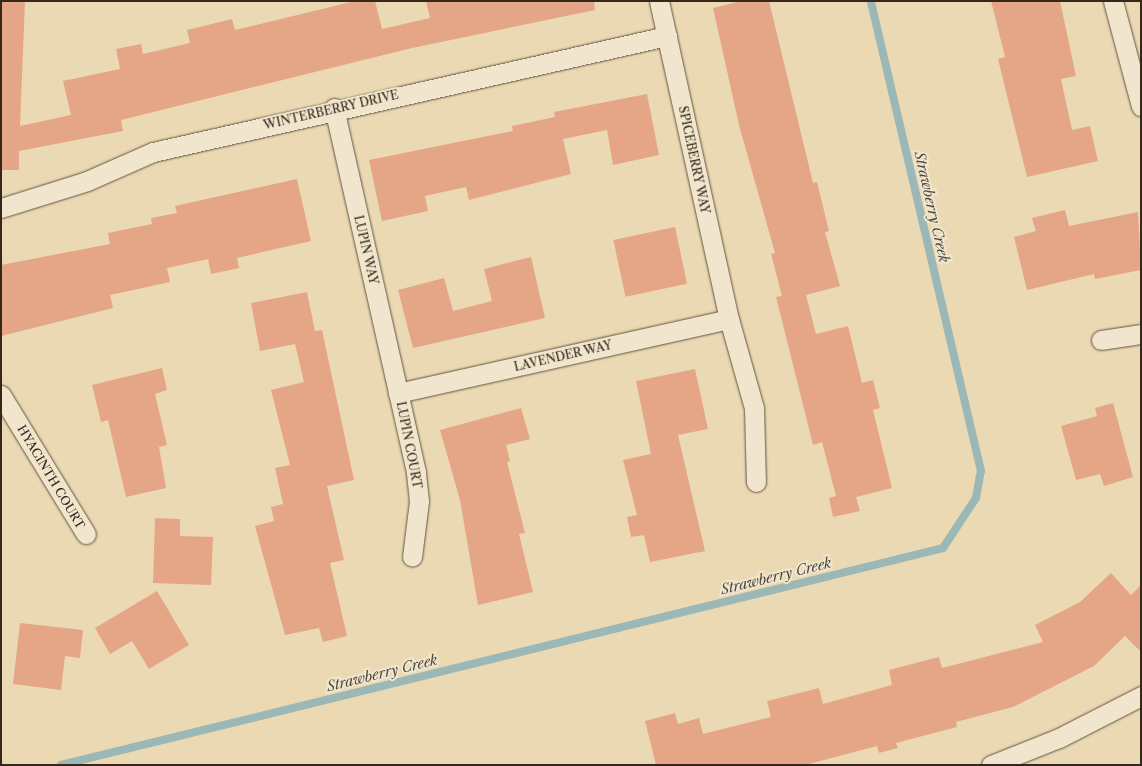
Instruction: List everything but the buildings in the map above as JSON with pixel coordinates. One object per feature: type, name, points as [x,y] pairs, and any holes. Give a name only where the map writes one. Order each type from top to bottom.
[{"type":"street","name":"SPICEBERRY WAY","points":[[659,1],[729,319],[754,408],[756,482]]},
{"type":"street","points":[[1114,1],[1141,106]]},
{"type":"street","name":"WINTERBERRY DRIVE","points":[[1,208],[86,181],[153,152],[334,108],[667,36]]},
{"type":"street","name":"LUPIN WAY","points":[[334,108],[398,393]]},
{"type":"street","name":"LAVENDER WAY","points":[[398,393],[729,319]]},
{"type":"street","points":[[1101,340],[1141,334]]},
{"type":"street","name":"LUPIN COURT","points":[[398,393],[419,501],[412,557]]},
{"type":"street","name":"HYACINTH COURT","points":[[1,395],[86,534]]},
{"type":"street","points":[[991,765],[1060,738],[1141,696]]},
{"type":"waterway","name":"Strawberry Creek","points":[[61,765],[943,548],[976,498],[981,471],[871,1]]}]
